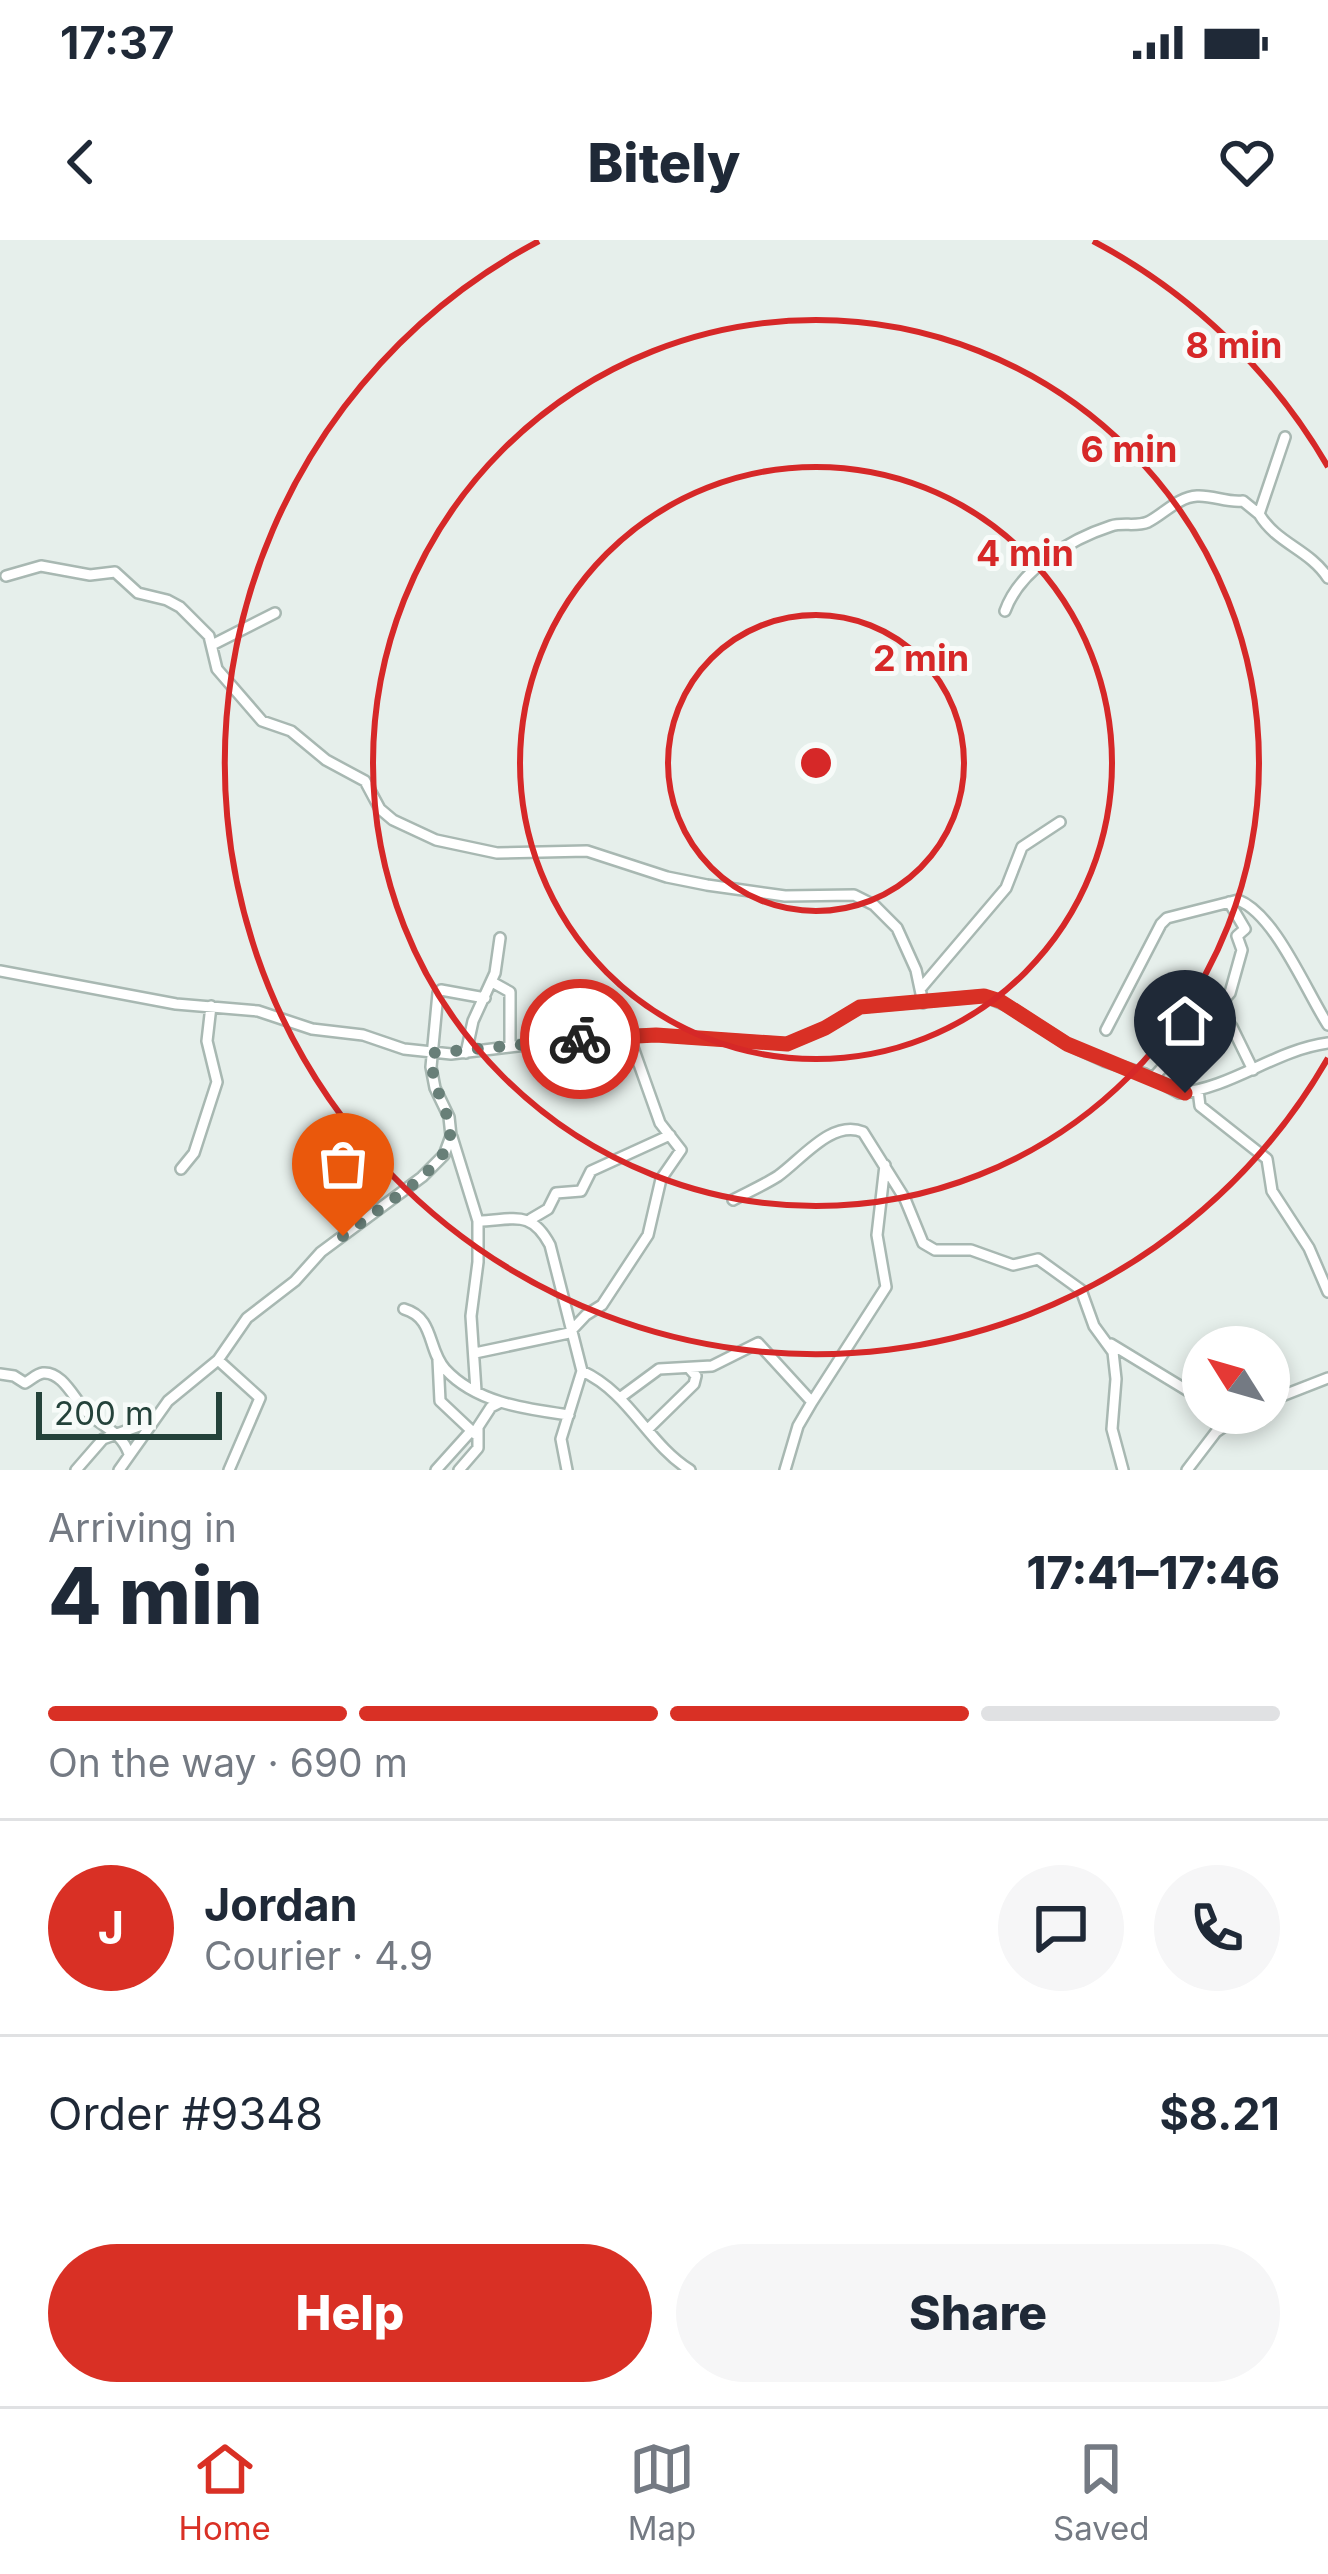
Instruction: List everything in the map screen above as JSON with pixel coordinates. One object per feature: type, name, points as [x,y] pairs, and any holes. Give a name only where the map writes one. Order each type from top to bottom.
[{"type":"street","points":[[1259,514],[1285,437]]},
{"type":"street","points":[[1005,611],[1022,584],[1059,550],[1085,534],[1140,524],[1197,496],[1243,501],[1277,538],[1310,556],[1328,578]]},
{"type":"street","points":[[6,576],[38,566],[90,575],[116,572],[138,593],[176,604],[209,636],[217,670],[262,722],[291,731],[326,760],[365,782],[380,809],[393,820],[450,844],[497,853],[587,851],[707,885],[785,896],[854,895],[874,905],[897,928],[922,988],[923,1003]]},
{"type":"street","points":[[212,645],[275,613]]},
{"type":"street","points":[[922,988],[1006,888],[1022,847],[1060,822]]},
{"type":"street","points":[[1106,1030],[1161,924],[1229,902],[1245,902],[1260,914],[1328,1025]]},
{"type":"street","points":[[1153,1078],[1230,992],[1240,958],[1237,936],[1245,929],[1229,902]]},
{"type":"street","points":[[466,1053],[473,1021],[492,982],[500,938]]},
{"type":"street","points":[[0,971],[176,1004],[258,1011],[312,1029],[433,1053],[629,1036],[787,1044],[860,1007],[992,998],[1067,1044],[1179,1093],[1253,1070],[1294,1050],[1328,1043]]},
{"type":"street","points":[[492,982],[510,992],[510,1047]]},
{"type":"street","points":[[476,1391],[471,1316],[478,1221],[449,1117],[431,1077],[439,992],[485,998]]},
{"type":"street","points":[[181,1169],[194,1153],[217,1082],[207,1040],[211,1006]]},
{"type":"street","points":[[1195,1028],[1210,1038],[1232,1027],[1253,1070]]},
{"type":"street","points":[[475,1353],[569,1334],[610,1297],[648,1235],[661,1179],[680,1153],[660,1123],[629,1036]]},
{"type":"street","points":[[1198,1090],[1200,1106],[1267,1159],[1272,1191],[1309,1248],[1328,1292]]},
{"type":"street","points":[[733,1200],[778,1176],[838,1130],[863,1132],[905,1199],[923,1243],[935,1250],[970,1250],[1013,1265],[1032,1258],[1046,1263],[1081,1290],[1094,1326],[1108,1342],[1182,1387]]},
{"type":"street","points":[[478,1221],[531,1219],[548,1209],[556,1193],[581,1191],[591,1171],[670,1135]]},
{"type":"street","points":[[118,1470],[178,1391],[218,1360],[247,1318],[295,1281],[321,1252],[422,1178],[444,1155],[451,1136]]},
{"type":"street","points":[[784,1470],[798,1426],[886,1287],[877,1234],[885,1165]]},
{"type":"street","points":[[531,1219],[550,1245],[582,1371],[561,1439],[567,1470]]},
{"type":"street","points":[[404,1309],[423,1321],[438,1360],[440,1401],[473,1432],[477,1450],[459,1470]]},
{"type":"street","points":[[1108,1342],[1115,1361],[1114,1446],[1123,1470]]},
{"type":"street","points":[[621,1397],[659,1369],[712,1366],[758,1343],[812,1402]]},
{"type":"street","points":[[218,1360],[260,1398],[230,1470]]},
{"type":"street","points":[[438,1360],[450,1374],[500,1403],[569,1414]]},
{"type":"street","points":[[649,1428],[694,1384],[689,1367]]},
{"type":"street","points":[[582,1371],[621,1397],[671,1456],[690,1470]]},
{"type":"street","points":[[0,1375],[14,1376],[23,1383],[43,1373],[50,1375],[124,1441],[129,1454]]},
{"type":"street","points":[[1290,1393],[1328,1378]]},
{"type":"street","points":[[436,1470],[491,1407],[500,1403]]},
{"type":"street","points":[[76,1470],[114,1432],[153,1421]]},
{"type":"street","points":[[1187,1470],[1217,1434]]},
{"type":"way so far","points":[[343,1236],[422,1178],[449,1147],[449,1117],[431,1077],[433,1053],[580,1039]]},
{"type":"route","points":[[580,1039],[656,1035],[787,1044],[860,1007],[984,996],[1000,1001],[1067,1044],[1185,1093]]}]
